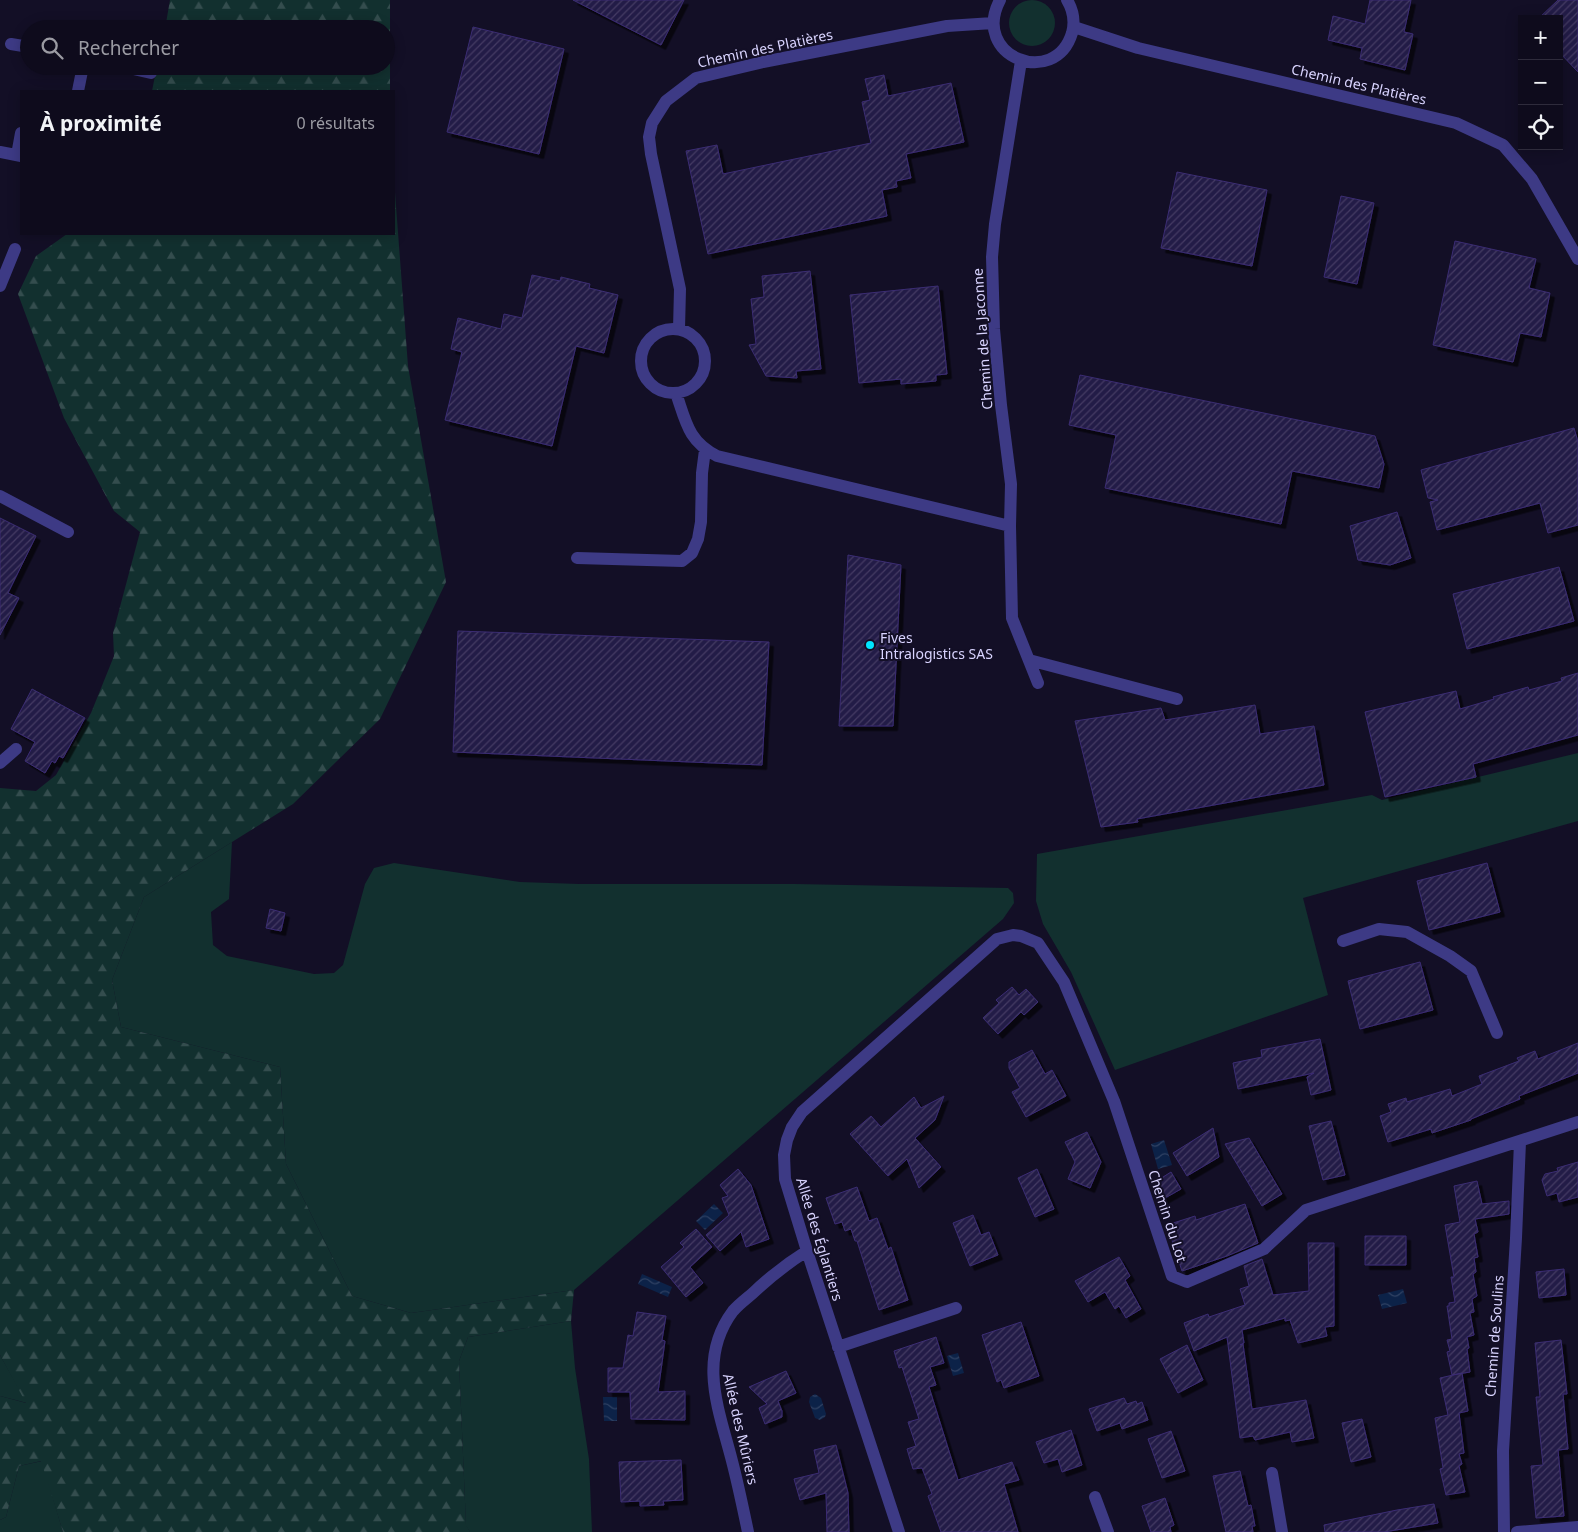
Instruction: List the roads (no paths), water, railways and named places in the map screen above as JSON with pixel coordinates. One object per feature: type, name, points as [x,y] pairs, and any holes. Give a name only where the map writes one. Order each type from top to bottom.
[{"type":"street","points":[[1000,0],[993,23],[998,42],[1004,50],[1021,61],[1035,63],[1049,60],[1061,52],[1070,40],[1074,27],[1073,14],[1067,0]]},
{"type":"street","name":"Chemin des Platières","points":[[679,330],[680,289],[649,137],[652,124],[666,101],[696,78],[763,62],[947,26],[993,23]]},
{"type":"street","name":"Chemin des Platières","points":[[1074,27],[1138,48],[1456,123],[1503,145],[1532,179],[1578,259]]},
{"type":"street","points":[[11,44],[20,46]]},
{"type":"street","name":"Chemin de la Jaconne","points":[[1021,61],[996,215],[992,257],[995,338],[1011,484],[1012,618],[1038,683]]},
{"type":"street","points":[[78,90],[81,75]]},
{"type":"street","points":[[0,152],[19,156]]},
{"type":"street","points":[[0,286],[15,249]]},
{"type":"street","points":[[668,329],[688,333],[696,339],[702,347],[705,357],[705,367],[702,376],[686,390],[676,393],[656,388],[647,380],[642,370],[643,349],[657,333],[668,329]]},
{"type":"street","points":[[676,393],[688,428],[695,441],[705,450],[717,456],[1010,526]]},
{"type":"street","points":[[577,558],[682,561],[692,553],[698,539],[701,522],[702,473],[705,450]]},
{"type":"street","points":[[0,496],[68,532]]},
{"type":"street","points":[[1029,660],[1177,699]]},
{"type":"street","points":[[0,763],[16,749]]},
{"type":"street","points":[[1343,941],[1379,928],[1407,932],[1450,956],[1471,971],[1497,1033]]},
{"type":"street","name":"Allée des Églantiers","points":[[899,1532],[785,1178],[784,1155],[787,1140],[792,1127],[802,1112],[990,945],[997,939],[1006,936],[1021,936]]},
{"type":"street","name":"Chemin du Lot","points":[[1021,936],[1038,943],[1064,982],[1114,1101],[1172,1276],[1187,1282],[1264,1249],[1306,1210],[1578,1122]]},
{"type":"street","name":"Chemin de Soulins","points":[[1504,1532],[1503,1442],[1520,1142]]},
{"type":"street","name":"Allée des Mûriers","points":[[748,1532],[715,1395],[712,1369],[713,1356],[723,1329],[733,1311],[779,1269],[807,1251]]},
{"type":"street","points":[[838,1346],[956,1308]]},
{"type":"street","points":[[1272,1473],[1282,1532]]},
{"type":"street","points":[[1095,1497],[1108,1532]]},
{"type":"street","points":[[1517,1532],[1578,1527]]},
{"type":"water","points":[[1164,1140],[1172,1165],[1158,1169],[1151,1144]]},
{"type":"water","points":[[714,1204],[723,1213],[705,1230],[696,1221]]},
{"type":"water","points":[[642,1274],[672,1287],[668,1297],[638,1284]]},
{"type":"water","points":[[1403,1289],[1407,1303],[1382,1309],[1378,1295]]},
{"type":"water","points":[[958,1353],[964,1373],[953,1376],[947,1356]]},
{"type":"water","points":[[815,1394],[821,1398],[826,1414],[820,1420],[815,1418],[809,1402],[810,1397]]},
{"type":"water","points":[[603,1397],[617,1397],[617,1421],[604,1421]]},
{"type":"place","name":"Fives Intralogistics SAS","points":[[870,645]]}]
